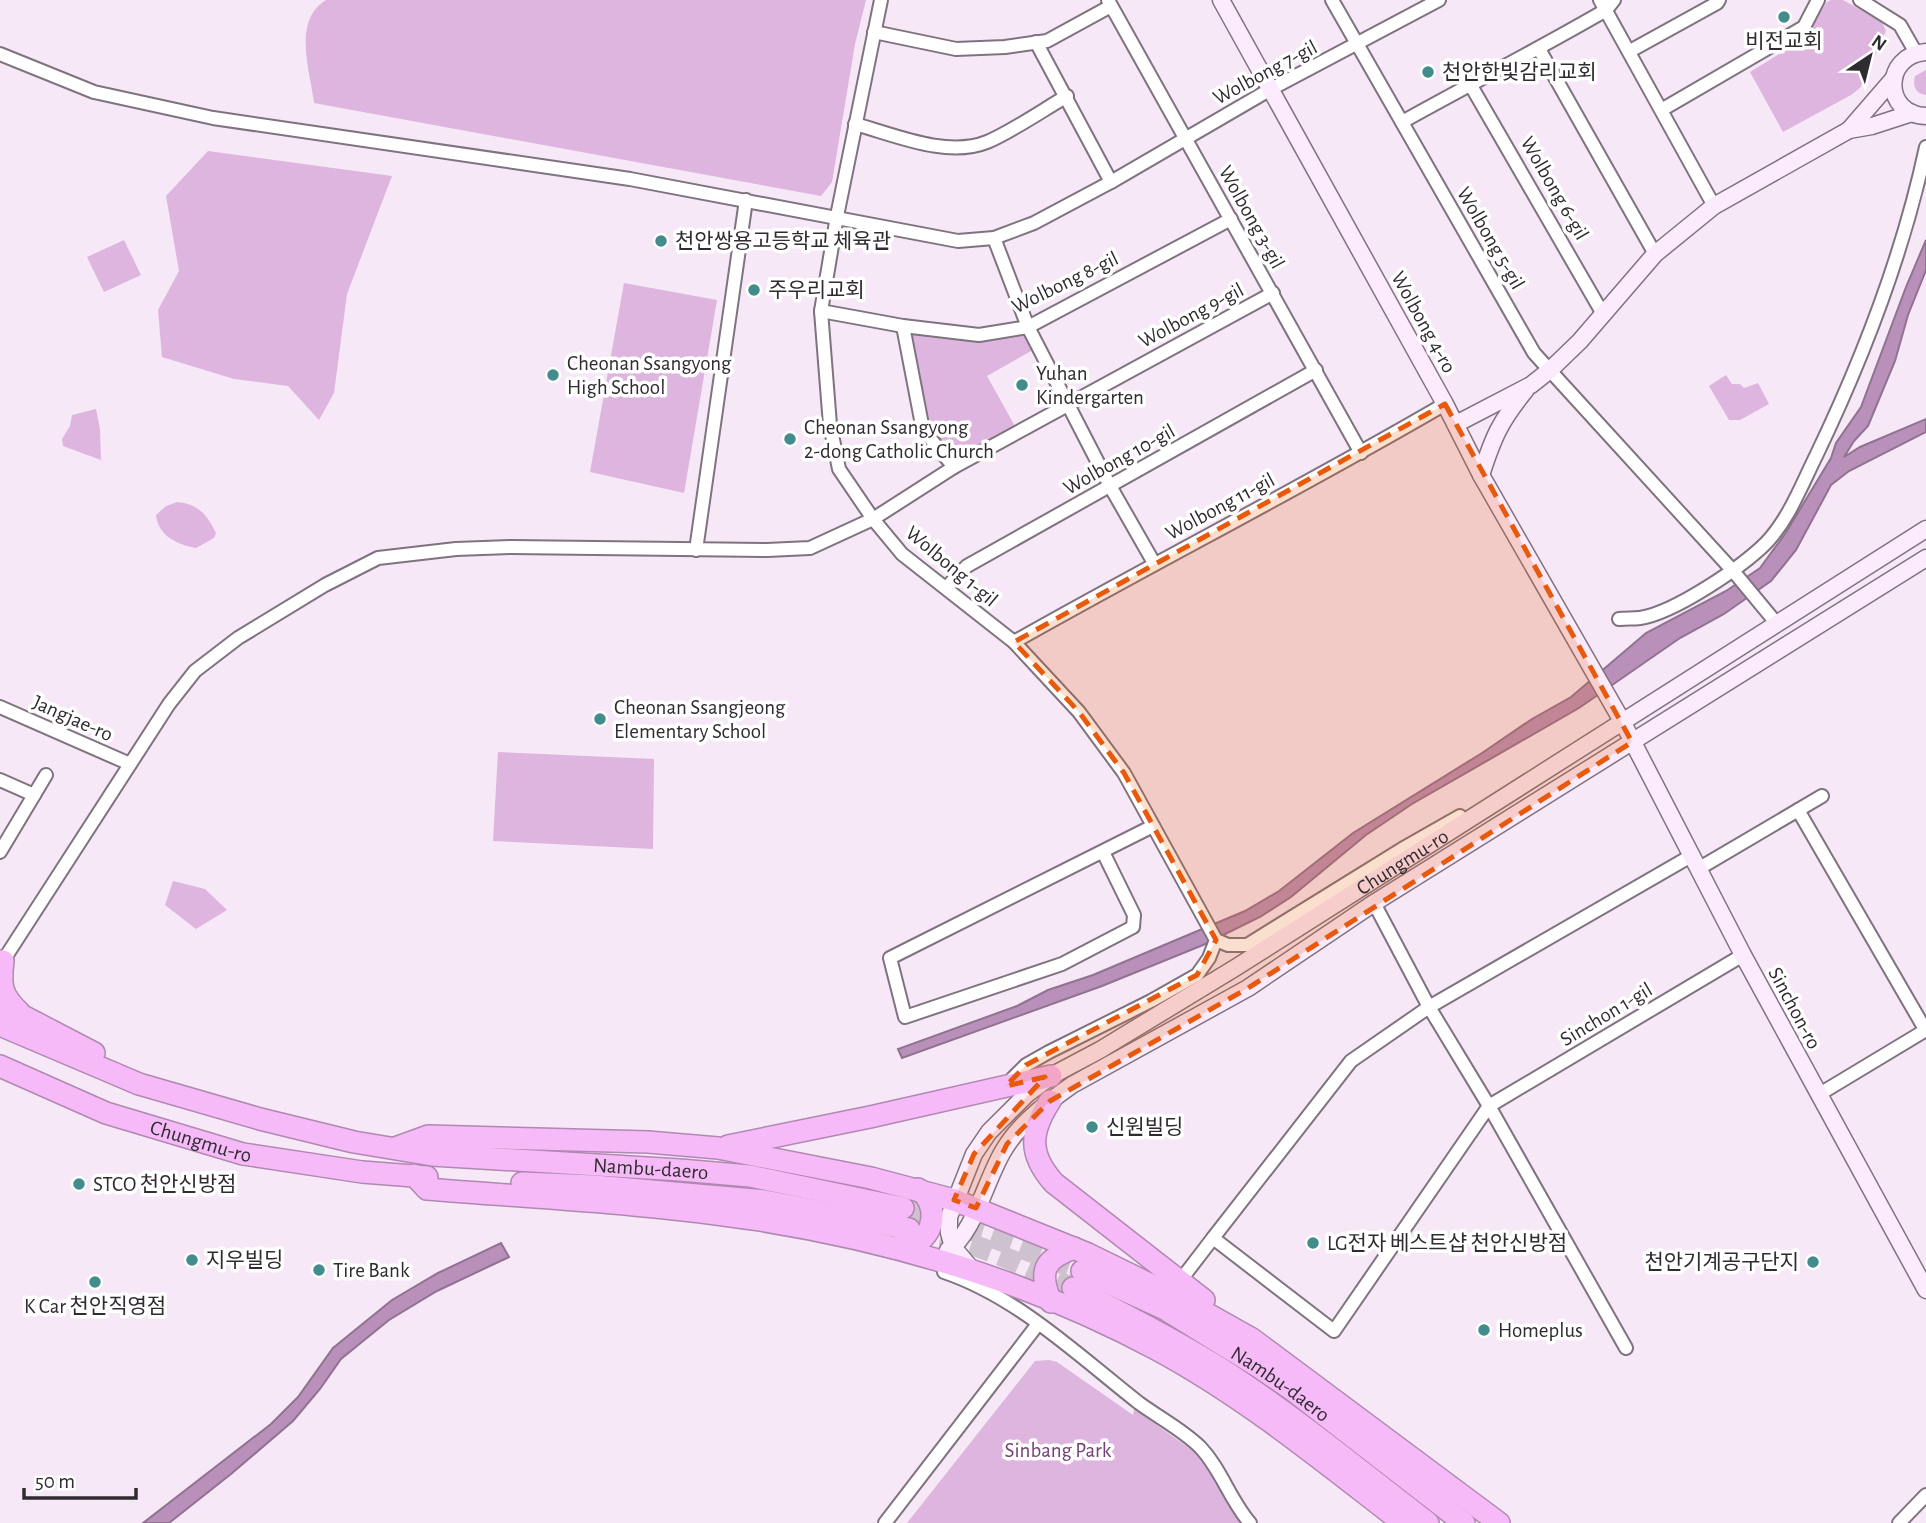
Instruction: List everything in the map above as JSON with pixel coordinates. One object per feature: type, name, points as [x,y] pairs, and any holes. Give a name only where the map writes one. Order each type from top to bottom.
[{"type":"highway","points":[[1,961],[1,984],[9,1003],[26,1018]]},
{"type":"highway","points":[[0,1004],[83,1045],[139,1084]]},
{"type":"highway","name":"Chungmu-ro","points":[[0,1025],[139,1084],[260,1119],[395,1149]]},
{"type":"highway","name":"Chungmu-ro","points":[[0,1066],[106,1113],[243,1154],[362,1172],[414,1175]]},
{"type":"highway","points":[[718,1148],[1051,1076]]},
{"type":"highway","points":[[1049,1101],[1039,1117],[1034,1146],[1044,1171],[1054,1183],[1252,1339],[1499,1523]]},
{"type":"highway","points":[[395,1149],[428,1136],[648,1142],[718,1148],[918,1189],[976,1208],[1074,1248],[1186,1302],[1252,1339]]},
{"type":"highway","name":"Nambu-daero","points":[[395,1149],[432,1155],[750,1176],[906,1219],[843,1215],[752,1199],[414,1175]]},
{"type":"highway","points":[[414,1175],[427,1189],[614,1204],[760,1220],[894,1248],[974,1272],[1051,1301],[1155,1349],[1276,1425],[1403,1523]]},
{"type":"highway","points":[[894,1248],[919,1241],[930,1223],[933,1210],[930,1199],[918,1189]]},
{"type":"highway","points":[[1051,1301],[1043,1280],[1047,1267],[1055,1255],[1074,1248]]},
{"type":"highway","name":"Nambu-daero","points":[[1428,1523],[1277,1407],[1078,1279],[1165,1309],[1259,1367],[1464,1523]]},
{"type":"main road","name":"Wolbong 4-ro","points":[[1221,0],[1445,404],[1481,475],[1622,721]]},
{"type":"main road","points":[[1921,52],[1904,60],[1897,68],[1893,88],[1903,107],[1921,117]]},
{"type":"main road","points":[[1849,130],[1894,78]]},
{"type":"main road","points":[[1481,475],[1492,438],[1505,415],[1531,385],[1580,341],[1655,254],[1714,206],[1849,130],[1921,117]]},
{"type":"main road","points":[[1455,424],[1531,385]]},
{"type":"main road","name":"Chungmu-ro","points":[[953,1247],[949,1225],[954,1200],[974,1154],[989,1132],[1027,1094],[1051,1076],[1100,1050],[1235,968],[1926,529]]},
{"type":"main road","name":"Chungmu-ro","points":[[953,1247],[963,1237],[995,1162],[1007,1144],[1049,1101],[1072,1085],[1248,988],[1374,903],[1926,558]]},
{"type":"main road","points":[[1622,721],[1632,742]]},
{"type":"main road","name":"Sinchon-ro","points":[[1632,742],[1818,1095],[1926,1290]]},
{"type":"main road","points":[[929,1257],[953,1247],[974,1272]]},
{"type":"street","name":"Wolbong 1-gil","points":[[881,0],[837,216],[821,311],[830,425],[839,469],[873,519],[902,554],[1014,642],[1080,712],[1124,773],[1216,940]]},
{"type":"street","name":"Wolbong 5-gil","points":[[1332,0],[1534,353],[1736,575],[1777,624]]},
{"type":"street","name":"Wolbong 7-gil","points":[[0,54],[94,92],[213,118],[630,179],[958,241],[994,238],[1034,223],[1111,182],[1271,89],[1439,0]]},
{"type":"street","points":[[1630,51],[1717,4],[1719,0]]},
{"type":"street","points":[[1663,109],[1804,27],[1818,0]]},
{"type":"street","points":[[1860,0],[1900,24],[1921,52]]},
{"type":"street","points":[[874,32],[956,49],[1005,47],[1047,41],[1110,3]]},
{"type":"street","name":"Wolbong 3-gil","points":[[1110,3],[1361,453]]},
{"type":"street","points":[[1402,122],[1539,49],[1607,3],[1714,206]]},
{"type":"street","points":[[1036,43],[1067,96],[1111,182]]},
{"type":"street","points":[[1539,49],[1655,254]]},
{"type":"street","name":"Wolbong 6-gil","points":[[1470,84],[1603,314]]},
{"type":"street","points":[[856,124],[923,142],[954,147],[986,142],[1067,96]]},
{"type":"street","points":[[1619,619],[1642,618],[1666,609],[1736,575],[1780,524],[1802,485],[1867,346],[1894,271],[1926,147]]},
{"type":"street","points":[[696,550],[746,200]]},
{"type":"street","name":"Wolbong 8-gil","points":[[821,311],[903,326],[979,335],[1028,327],[1231,219]]},
{"type":"street","points":[[994,238],[1028,327],[1110,486],[1154,563]]},
{"type":"street","name":"Wolbong 9-gil","points":[[1,961],[169,704],[195,671],[238,638],[303,598],[378,558],[456,549],[810,548],[873,519],[954,467],[1273,293]]},
{"type":"street","points":[[903,326],[923,430],[954,467]]},
{"type":"street","name":"Wolbong 10-gil","points":[[946,588],[967,566],[1316,370]]},
{"type":"street","name":"Wolbong 11-gil","points":[[1014,642],[1154,563],[1361,453],[1445,404]]},
{"type":"street","name":"Jangjae-ro","points":[[0,707],[131,764]]},
{"type":"street","points":[[0,852],[46,775]]},
{"type":"street","points":[[0,780],[34,795]]},
{"type":"street","points":[[1180,1281],[1351,1060],[1429,1007],[1694,862],[1822,796]]},
{"type":"street","points":[[1006,1086],[1026,1065],[1197,975],[1209,958],[1216,940],[1228,945],[1247,946],[1402,849],[1468,812],[1497,801]]},
{"type":"street","points":[[1798,810],[1926,1030],[1818,1095]]},
{"type":"street","points":[[1103,852],[1134,915],[1133,927],[1062,964],[905,1017],[890,958],[1153,827]]},
{"type":"street","points":[[1374,903],[1429,1007],[1489,1106],[1626,1348]]},
{"type":"street","name":"Sinchon 1-gil","points":[[1213,1238],[1334,1332],[1489,1106],[1743,954]]},
{"type":"street","points":[[728,1216],[776,1231],[917,1264],[979,1286],[1008,1301]]},
{"type":"street","points":[[974,1272],[1198,1446],[1215,1467],[1250,1523]]},
{"type":"street","points":[[885,1523],[1038,1324]]},
{"type":"street","points":[[1899,1523],[1926,1495]]},
{"type":"highlighted area","points":[[1445,404],[1632,742],[1248,988],[1050,1101],[1007,1144],[976,1208],[954,1200],[974,1154],[1045,1077],[1006,1086],[1026,1065],[1197,975],[1216,940],[1124,773],[1079,712],[1014,642]]},
{"type":"green space","points":[[326,0],[866,0],[855,44],[832,182],[821,196],[314,103],[307,61],[306,33],[309,20]]},
{"type":"green space","points":[[1831,0],[1843,0],[1882,22],[1886,31],[1860,88],[1783,132],[1750,72],[1802,40]]},
{"type":"green space","points":[[1926,70],[1926,95],[1917,91],[1914,83],[1915,76]]},
{"type":"green space","points":[[208,151],[392,176],[347,294],[334,393],[319,420],[288,386],[234,379],[162,357],[158,310],[179,271],[166,196]]},
{"type":"green space","points":[[124,240],[141,275],[104,292],[87,257]]},
{"type":"green space","points":[[624,283],[717,300],[684,493],[590,472]]},
{"type":"green space","points":[[1024,331],[1033,350],[987,376],[1016,428],[964,456],[947,451],[927,428],[910,336],[913,332]]},
{"type":"green space","points":[[1726,375],[1732,384],[1740,384],[1744,388],[1758,383],[1769,404],[1740,420],[1729,420],[1709,386]]},
{"type":"green space","points":[[96,409],[101,460],[63,446],[62,439],[70,426],[72,415]]},
{"type":"green space","points":[[177,502],[197,508],[216,533],[214,538],[196,548],[182,545],[165,534],[156,515],[166,506]]},
{"type":"green space","points":[[498,752],[654,759],[653,849],[493,841]]},
{"type":"green space","points":[[173,881],[205,889],[227,910],[196,929],[165,905]]},
{"type":"green space","name":"Sinbang Park","points":[[1035,1361],[1057,1362],[1133,1415],[1134,1409],[1199,1455],[1244,1523],[907,1523]]},
{"type":"shaded area","points":[[1926,240],[1926,270],[1908,315],[1895,361],[1868,426],[1844,457],[1860,447],[1926,419],[1926,432],[1849,471],[1831,485],[1796,550],[1771,581],[1724,614],[1680,638],[1579,708],[1412,804],[1366,835],[1291,897],[1260,917],[1203,945],[1102,986],[902,1058],[898,1049],[1017,1006],[1048,990],[1093,975],[1245,911],[1279,891],[1353,833],[1571,697],[1646,633],[1726,591],[1760,568],[1785,534],[1831,458],[1836,443],[1861,407]]},
{"type":"shaded area","points":[[501,1243],[509,1257],[437,1291],[389,1320],[341,1359],[293,1421],[169,1523],[143,1523],[271,1424],[298,1397],[333,1348],[392,1300],[438,1273]]},
{"type":"tunnel","points":[[903,1208],[1082,1271]]},
{"type":"tunnel","points":[[911,1229],[973,1245],[1073,1288]]},
{"type":"place","name":"비전교회","points":[[1784,17]]},
{"type":"place","name":"천안한빛감리교회","points":[[1428,72]]},
{"type":"place","name":"천안쌍용고등학교 체육관","points":[[661,241]]},
{"type":"place","name":"주우리교회","points":[[754,290]]},
{"type":"place","name":"Cheonan Ssangyong High School","points":[[553,375]]},
{"type":"place","name":"Yuhan Kindergarten","points":[[1022,385]]},
{"type":"place","name":"Cheonan Ssangyong 2-dong Catholic Church","points":[[790,439]]},
{"type":"place","name":"Cheonan Ssangjeong Elementary School","points":[[600,719]]},
{"type":"place","name":"신원빌딩","points":[[1092,1127]]},
{"type":"place","name":"STCO 천안신방점","points":[[79,1184]]},
{"type":"place","name":"LG전자 베스트샵 천안신방점","points":[[1313,1243]]},
{"type":"place","name":"지우빌딩","points":[[192,1260]]},
{"type":"place","name":"천안기계공구단지","points":[[1813,1262]]},
{"type":"place","name":"Tire Bank","points":[[319,1270]]},
{"type":"place","name":"K Car 천안직영점","points":[[95,1282]]},
{"type":"place","name":"Homeplus","points":[[1484,1330]]}]
